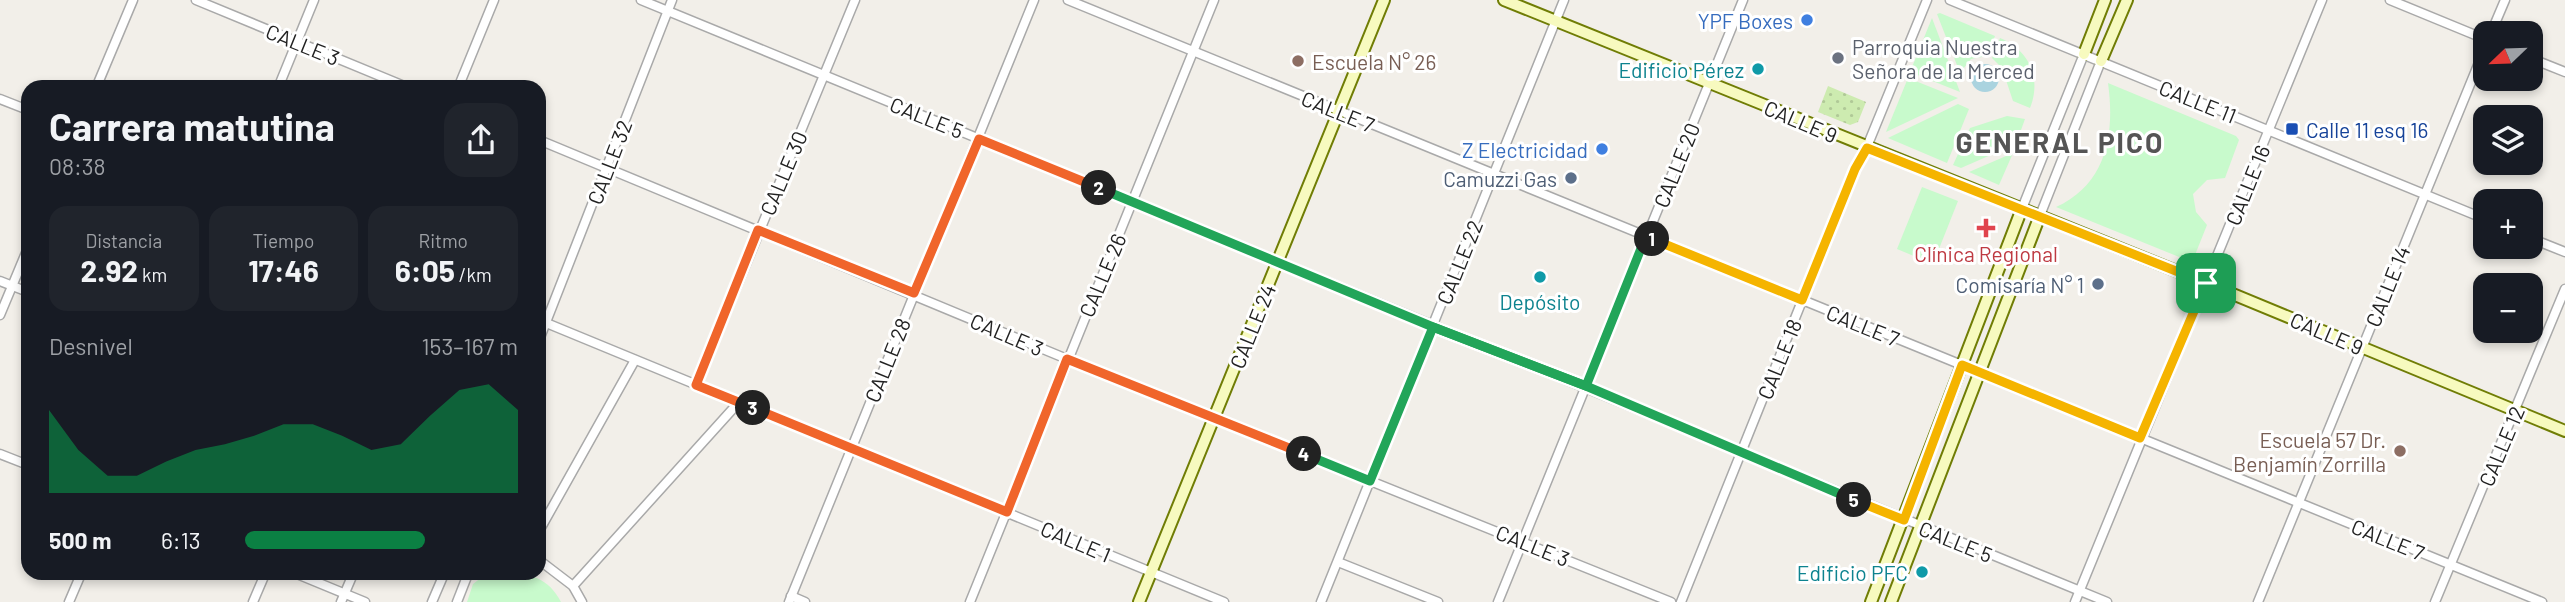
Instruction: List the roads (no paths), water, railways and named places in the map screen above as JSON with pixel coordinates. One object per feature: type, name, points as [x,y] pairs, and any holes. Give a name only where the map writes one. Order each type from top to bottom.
[{"type":"main road","name":"CALLE 24","points":[[1139,602],[1384,0]]},
{"type":"main road","name":"CALLE 9","points":[[1504,0],[2565,431]]},
{"type":"main road","points":[[2084,54],[2105,0]]},
{"type":"main road","points":[[2101,61],[2127,0]]},
{"type":"main road","points":[[1871,602],[2021,211]]},
{"type":"main road","points":[[1891,602],[2039,218]]},
{"type":"street","points":[[99,80],[133,0]]},
{"type":"street","name":"CALLE 3","points":[[196,0],[390,80]]},
{"type":"street","points":[[281,80],[314,0]]},
{"type":"street","points":[[461,80],[494,0]]},
{"type":"street","name":"CALLE 5","points":[[641,0],[1433,327],[1586,386],[1741,454],[2107,602]]},
{"type":"street","name":"CALLE 32","points":[[546,312],[607,167],[672,0]]},
{"type":"street","name":"CALLE 30","points":[[696,385],[855,0]]},
{"type":"street","name":"CALLE 28","points":[[790,599],[1034,0]]},
{"type":"street","name":"CALLE 7","points":[[1068,0],[2542,602]]},
{"type":"street","name":"CALLE 26","points":[[970,602],[1214,0]]},
{"type":"street","name":"CALLE 22","points":[[1321,602],[1564,0]]},
{"type":"street","name":"CALLE 20","points":[[1498,602],[1743,0]]},
{"type":"street","name":"CALLE 18","points":[[1681,602],[1855,169],[1867,148],[1927,0]]},
{"type":"street","name":"CALLE 11","points":[[1950,0],[2473,214]]},
{"type":"street","name":"CALLE 16","points":[[2075,602],[2140,438],[2322,0]]},
{"type":"street","points":[[2389,0],[2473,34]]},
{"type":"street","points":[[2496,21],[2505,0]]},
{"type":"street","points":[[2021,211],[2084,54]]},
{"type":"street","points":[[2039,218],[2101,61]]},
{"type":"street","points":[[2543,63],[2565,72]]},
{"type":"street","name":"CALLE 14","points":[[2258,602],[2473,77]]},
{"type":"street","points":[[0,99],[21,107]]},
{"type":"street","name":"CALLE 3","points":[[546,143],[914,293],[1067,359],[1671,602]]},
{"type":"street","points":[[2543,243],[2565,252]]},
{"type":"street","points":[[0,315],[21,265]]},
{"type":"street","points":[[0,281],[21,289]]},
{"type":"street","name":"CALLE 12","points":[[2435,602],[2565,289]]},
{"type":"street","name":"CALLE 1","points":[[546,324],[1224,602]]},
{"type":"street","points":[[546,519],[635,360]]},
{"type":"street","points":[[573,586],[739,402]]},
{"type":"street","points":[[0,454],[21,463]]},
{"type":"street","points":[[1338,562],[1438,602]]},
{"type":"street","points":[[546,565],[573,586],[582,602]]},
{"type":"street","points":[[69,602],[78,580]]},
{"type":"street","points":[[254,602],[263,580]]},
{"type":"street","points":[[308,580],[343,598],[365,602]]},
{"type":"street","points":[[343,598],[350,580]]},
{"type":"street","points":[[432,602],[441,580]]},
{"type":"street","points":[[457,602],[466,580]]},
{"type":"street","points":[[790,599],[805,602]]},
{"type":"water","points":[[1985,64],[1995,68],[1999,78],[1995,88],[1985,92],[1975,88],[1971,78],[1975,68]]},
{"type":"place","name":"YPF Boxes","points":[[1807,20]]},
{"type":"place","name":"Parroquia Nuestra Señora de la Merced","points":[[1838,58]]},
{"type":"place","name":"Escuela N° 26","points":[[1298,61]]},
{"type":"place","name":"Edificio Pérez","points":[[1758,69]]},
{"type":"place","name":"Calle 11 esq 16","points":[[2292,129]]},
{"type":"place","name":"Z Electricidad","points":[[1602,149]]},
{"type":"place","name":"Camuzzi Gas","points":[[1571,178]]},
{"type":"place","name":"Clínica Regional","points":[[1986,228]]},
{"type":"place","name":"Depósito","points":[[1540,277]]},
{"type":"place","name":"Comisaría N° 1","points":[[2098,284]]},
{"type":"place","name":"Escuela 57 Dr. Benjamín Zorrilla","points":[[2400,451]]},
{"type":"place","name":"Edificio PFC","points":[[1922,572]]},
{"type":"district","name":"GENERAL PICO","points":[[2060,142]]}]
